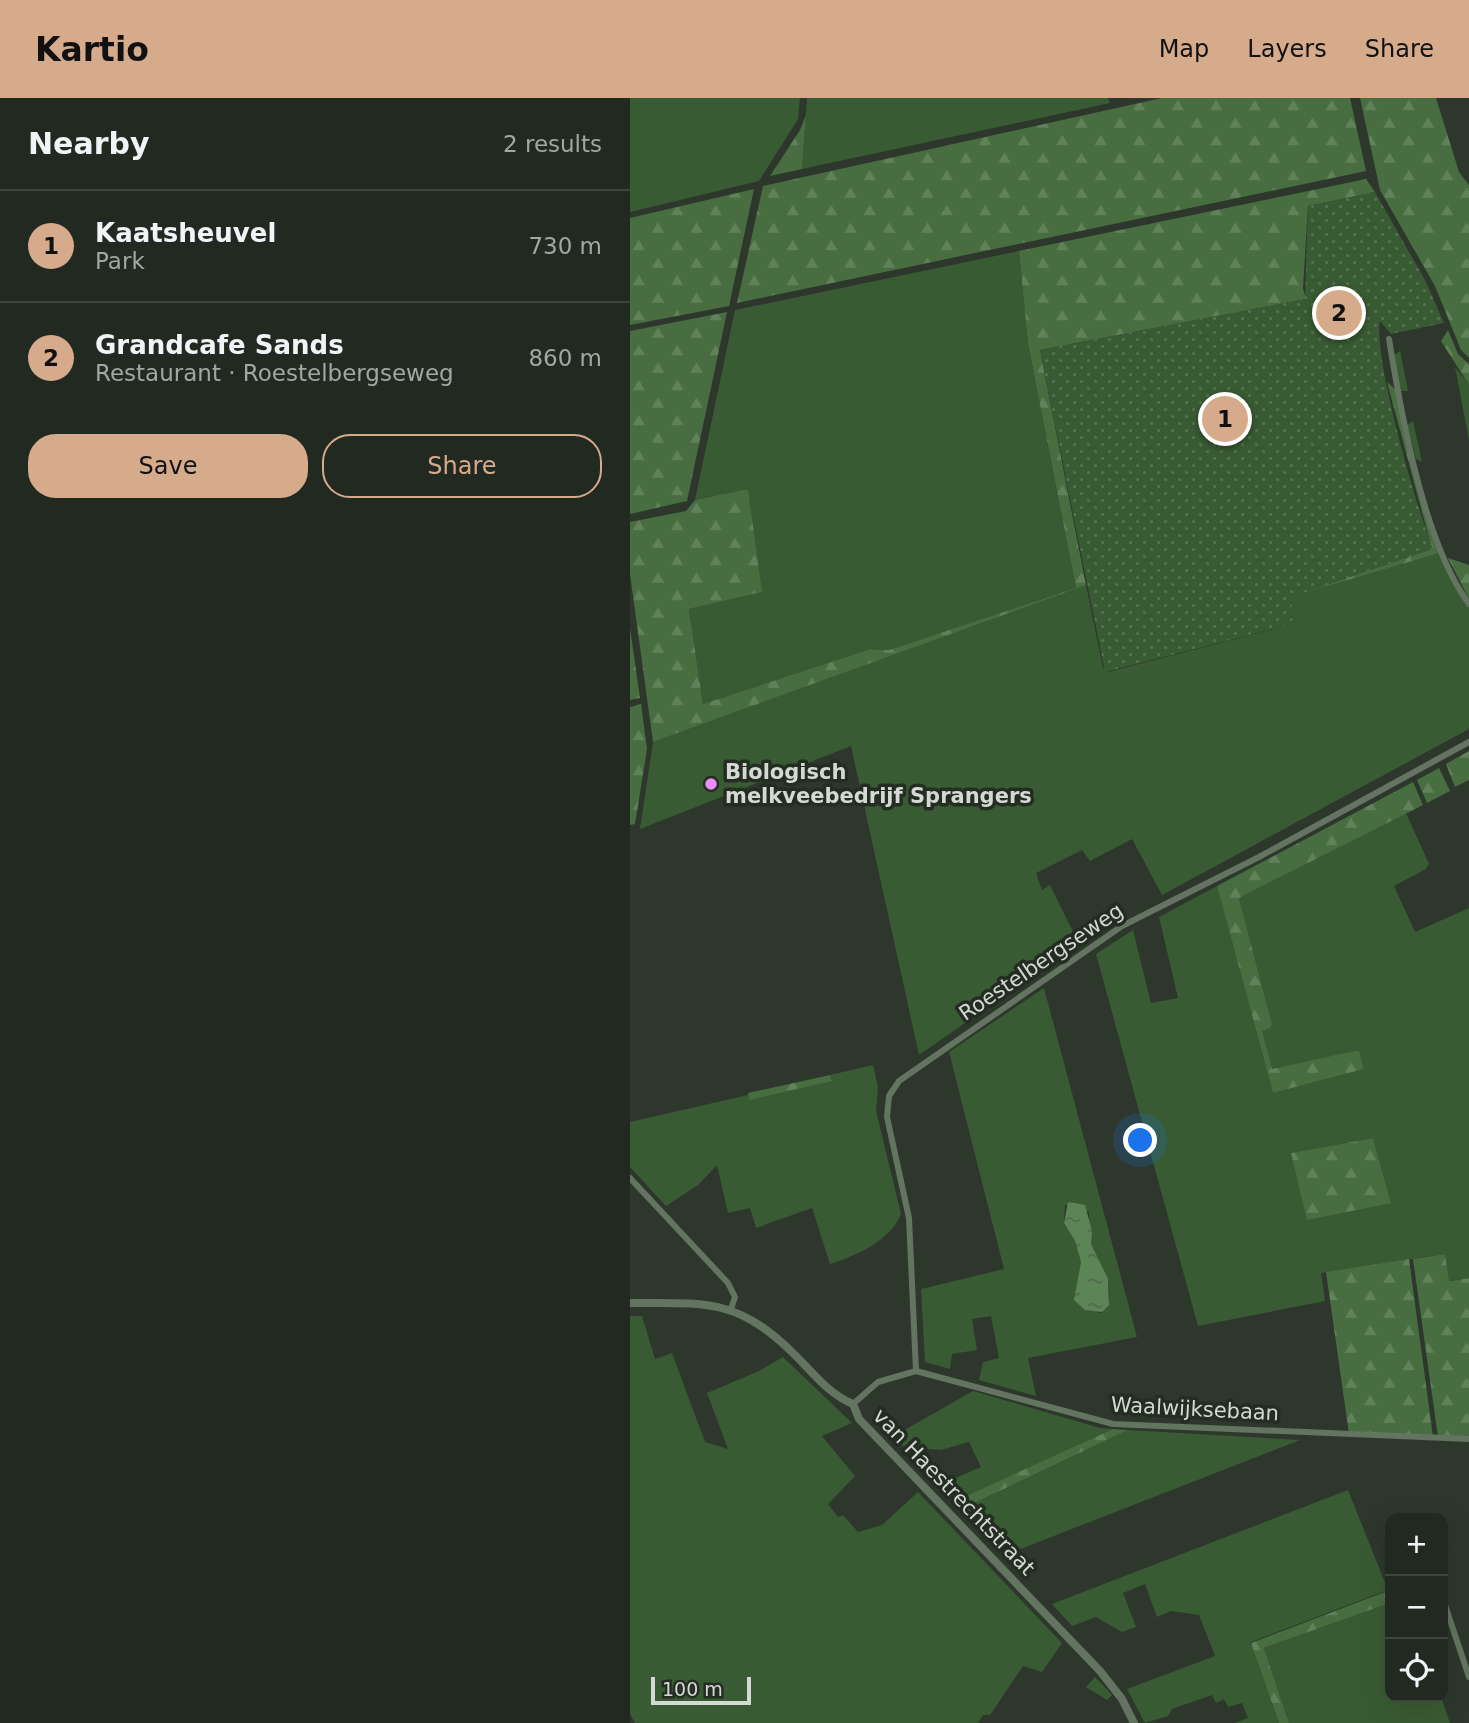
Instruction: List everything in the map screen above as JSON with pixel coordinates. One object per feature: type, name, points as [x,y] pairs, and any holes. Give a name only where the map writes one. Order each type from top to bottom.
[{"type":"street","points":[[1389,339],[1403,419],[1427,507],[1441,547],[1469,604]]},
{"type":"street","name":"Roestelbergseweg","points":[[916,1371],[909,1218],[887,1116],[889,1096],[899,1081],[1122,926],[1259,857],[1469,742]]},
{"type":"street","points":[[630,1178],[728,1283],[735,1297],[730,1309]]},
{"type":"street","name":"van Haestrechtstraat","points":[[630,1303],[688,1303],[730,1309],[770,1330],[837,1397],[853,1404],[859,1419],[1100,1671],[1122,1699],[1134,1723]]},
{"type":"street","points":[[853,1404],[878,1382],[916,1371]]},
{"type":"street","name":"Waalwijksebaan","points":[[916,1371],[1113,1424],[1469,1440]]},
{"type":"street","points":[[1448,1614],[1469,1676]]},
{"type":"shaded area","points":[[630,98],[800,98],[798,119],[759,181],[630,212]]},
{"type":"shaded area","points":[[807,98],[1108,98],[1110,103],[802,169]]},
{"type":"shaded area","points":[[1375,192],[1425,280],[1444,323],[1391,334],[1380,321],[1383,367],[1389,399],[1407,469],[1433,549],[1291,597],[1293,624],[1105,672],[1040,350],[1305,299],[1308,206]]},
{"type":"shaded area","points":[[1019,251],[1028,344],[1076,588],[1086,585],[1103,668],[1108,672],[1293,624],[1290,597],[1440,553],[1469,607],[1469,729],[1162,895],[1132,839],[1090,861],[1082,850],[1036,873],[1042,890],[1050,885],[1079,944],[919,1055],[851,746],[640,829],[653,742],[1055,596],[889,650],[870,649],[703,704],[689,609],[761,592],[748,489],[695,500],[735,310]]},
{"type":"shaded area","points":[[1400,351],[1408,391],[1400,391],[1394,355]]},
{"type":"shaded area","points":[[1455,367],[1469,385],[1469,440]]},
{"type":"shaded area","points":[[1413,421],[1422,462],[1416,459],[1407,425]]},
{"type":"shaded area","points":[[1406,813],[1429,864],[1426,869],[1394,886],[1415,932],[1469,908],[1469,1278],[1448,1281],[1445,1254],[1321,1273],[1325,1301],[1198,1326],[1096,954],[1133,930],[1151,1003],[1178,998],[1159,917],[1217,886],[1273,1093],[1364,1069],[1359,1050],[1272,1070],[1261,1031],[1272,1024],[1239,898]],"holes":[[[1373,1138],[1391,1203],[1291,1153]]]},
{"type":"shaded area","points":[[1044,988],[1137,1337],[1028,1358],[1036,1396],[979,1380],[983,1362],[999,1358],[991,1316],[972,1319],[977,1350],[952,1354],[950,1369],[925,1362],[921,1289],[1004,1269],[949,1052]],"holes":[[[1065,1205],[1089,1212],[1092,1248],[1105,1273],[1109,1289],[1107,1305],[1098,1313],[1080,1278],[1081,1262],[1075,1241],[1064,1223]]]},
{"type":"shaded area","points":[[873,1065],[878,1087],[876,1111],[901,1214],[896,1224],[881,1240],[851,1257],[830,1264],[812,1208],[756,1228],[750,1208],[728,1213],[717,1165],[698,1185],[666,1206],[630,1167],[630,1122],[748,1095],[749,1099],[832,1080],[830,1075]]},
{"type":"shaded area","points":[[630,1316],[642,1316],[655,1359],[672,1353],[705,1442],[728,1449],[707,1393],[759,1371],[783,1357],[852,1423],[822,1436],[855,1476],[828,1504],[838,1517],[843,1515],[858,1532],[882,1525],[918,1492],[1062,1643],[1042,1672],[1023,1666],[990,1715],[983,1715],[978,1723],[635,1723],[630,1714]]},
{"type":"shaded area","points":[[973,1391],[1100,1428],[1113,1429],[962,1499],[946,1482],[981,1467],[969,1442],[941,1450],[904,1447],[894,1436]]},
{"type":"shaded area","points":[[1128,1430],[1300,1440],[1005,1555],[962,1509]]},
{"type":"shaded area","points":[[1348,1490],[1385,1582],[1385,1591],[1251,1642],[1279,1723],[1235,1723],[1248,1718],[1242,1703],[1228,1707],[1224,1699],[1216,1703],[1212,1695],[1172,1709],[1168,1716],[1145,1723],[1127,1689],[1215,1656],[1199,1615],[1171,1611],[1157,1617],[1145,1584],[1123,1593],[1136,1627],[1122,1632],[1096,1617],[1072,1626],[1052,1604]]},
{"type":"shaded area","points":[[1385,1605],[1385,1702],[1443,1702],[1450,1723],[1289,1723],[1264,1648]]},
{"type":"shaded area","points":[[1095,1677],[1112,1695],[1107,1700],[1086,1687]]},
{"type":"green space","points":[[1162,98],[1350,98],[1366,171],[737,303],[763,186]]},
{"type":"green space","points":[[1360,98],[1436,98],[1459,172],[1469,185],[1469,358],[1461,350],[1435,286],[1380,190]]},
{"type":"green space","points":[[806,115],[802,169],[770,176],[800,130]]},
{"type":"green space","points":[[1366,179],[1375,192],[1308,206],[1303,288],[1306,299],[1040,350],[1086,585],[653,742],[630,574],[630,522],[686,511],[695,500],[748,489],[762,592],[689,609],[703,704],[870,649],[889,650],[1076,588],[1028,344],[1019,251]]},
{"type":"green space","points":[[754,189],[729,306],[630,325],[630,218]]},
{"type":"green space","points":[[727,312],[687,501],[630,514],[630,331]]},
{"type":"green space","points":[[1448,330],[1458,354],[1469,364],[1469,385],[1441,341]]},
{"type":"green space","points":[[1387,382],[1395,389],[1440,553],[1290,597],[1432,549]]},
{"type":"green space","points":[[1448,558],[1469,565],[1469,599]]},
{"type":"green space","points":[[630,628],[640,698],[630,700]]},
{"type":"green space","points":[[641,704],[647,749],[635,824],[630,825],[630,707]]},
{"type":"green space","points":[[1469,751],[1469,780],[1455,787],[1446,764]]},
{"type":"green space","points":[[1439,768],[1450,791],[1427,803],[1417,780]]},
{"type":"green space","points":[[1413,782],[1423,805],[1239,898],[1272,1024],[1270,1028],[1262,1031],[1272,1069],[1359,1050],[1364,1069],[1273,1093],[1217,886]]},
{"type":"green space","points":[[830,1075],[832,1081],[749,1100],[748,1093]]},
{"type":"green space","points":[[1373,1138],[1391,1203],[1307,1220],[1291,1153]]},
{"type":"green space","points":[[1445,1254],[1449,1281],[1469,1278],[1469,1438],[1438,1437],[1413,1259]]},
{"type":"green space","points":[[1409,1259],[1433,1437],[1349,1434],[1326,1272]]},
{"type":"green space","points":[[1113,1429],[1128,1430],[962,1509],[939,1485],[946,1482],[962,1498]]},
{"type":"green space","points":[[1385,1592],[1385,1605],[1264,1648],[1289,1723],[1279,1723],[1251,1643]]},
{"type":"water","points":[[1068,1202],[1085,1205],[1092,1231],[1091,1244],[1108,1279],[1109,1305],[1102,1312],[1085,1310],[1074,1300],[1081,1262],[1075,1241],[1064,1223]]},
{"type":"place","name":"Grandcafe Sands","points":[[1339,313]]},
{"type":"place","name":"Kaatsheuvel","points":[[1225,419]]},
{"type":"place","name":"Biologisch melkveebedrijf Sprangers","points":[[711,784]]}]
